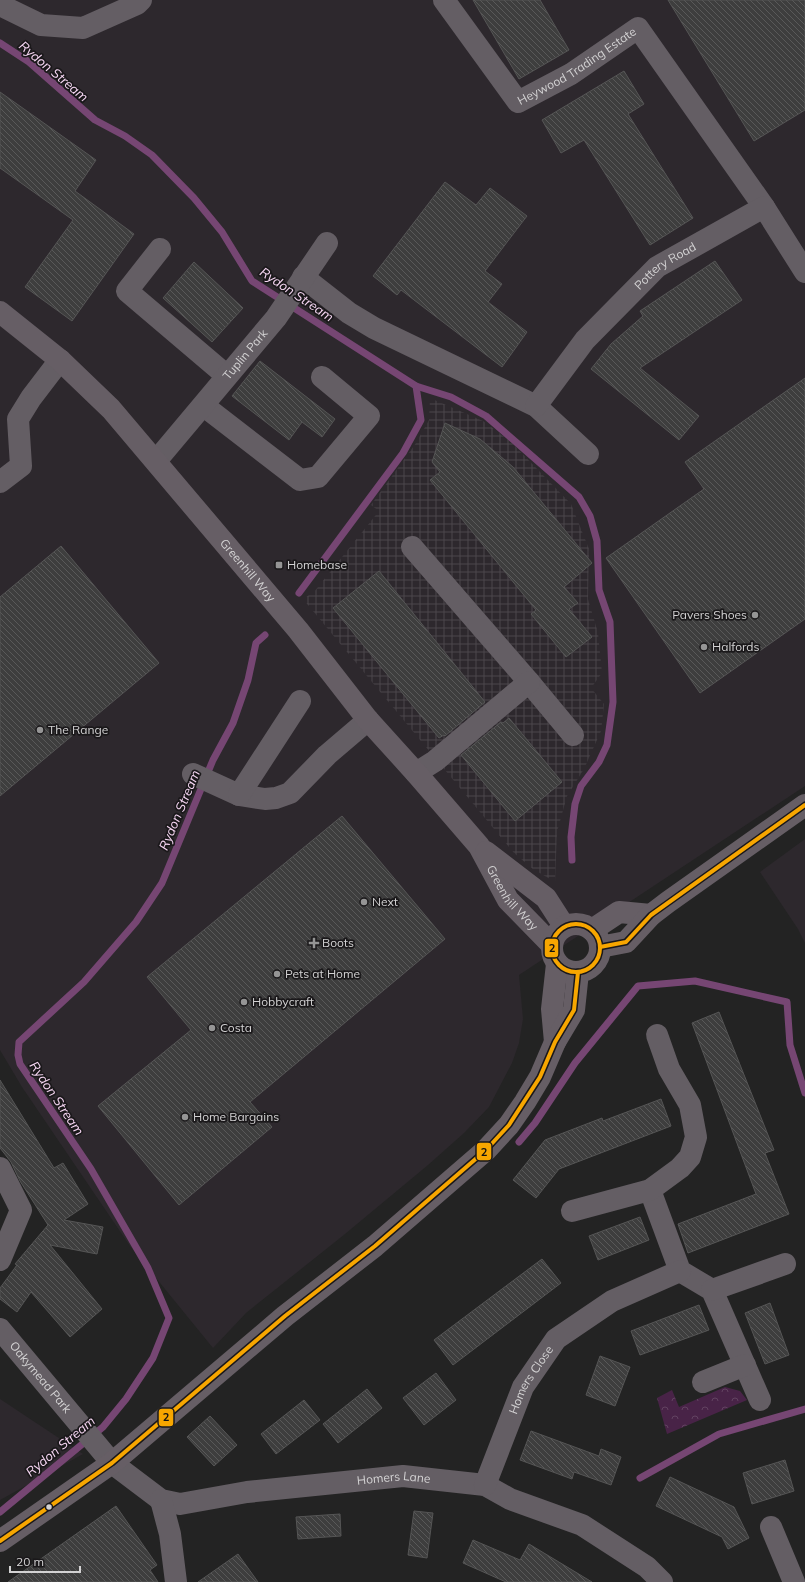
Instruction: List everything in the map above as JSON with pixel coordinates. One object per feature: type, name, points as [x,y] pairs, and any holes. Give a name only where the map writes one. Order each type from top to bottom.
[{"type":"main road","name":"Greenhill Way","points":[[0,312],[60,360],[111,409],[298,630],[368,720],[479,846],[546,898],[564,926]]},
{"type":"main road","points":[[555,1042],[552,1008],[554,954],[558,931],[564,926],[578,924],[596,938],[626,942],[651,915],[686,888],[805,805]]},
{"type":"main road","name":"Greenhill Way","points":[[479,846],[508,900],[554,954]]},
{"type":"main road","points":[[554,954],[563,969],[578,972],[592,967],[596,961],[596,938],[619,912],[651,915]]},
{"type":"main road","points":[[0,1541],[112,1463],[285,1316],[374,1246],[486,1150],[509,1125],[540,1077],[555,1042],[574,1010],[578,972]]},
{"type":"street","name":"Heywood Trading Estate","points":[[444,0],[518,102],[571,74],[638,28],[764,207]]},
{"type":"street","points":[[0,5],[41,24],[83,28],[136,1]]},
{"type":"street","points":[[764,207],[805,272]]},
{"type":"street","name":"Pottery Road","points":[[536,406],[585,340],[657,267],[764,207]]},
{"type":"street","name":"Tuplin Park","points":[[156,461],[204,406],[276,318],[327,243]]},
{"type":"street","points":[[160,249],[127,291],[228,376]]},
{"type":"street","points":[[303,277],[350,313],[374,328],[536,406],[588,454]]},
{"type":"street","points":[[0,482],[21,466],[18,419],[31,398],[60,360]]},
{"type":"street","points":[[204,406],[300,480],[318,477],[369,416],[322,377]]},
{"type":"street","points":[[412,547],[530,682],[573,735]]},
{"type":"street","points":[[416,773],[435,761],[530,682]]},
{"type":"street","points":[[239,795],[300,701]]},
{"type":"street","points":[[193,774],[239,795],[270,798],[290,793],[327,755],[368,720]]},
{"type":"street","points":[[572,1211],[650,1190],[680,1168],[690,1157],[696,1137],[690,1105],[669,1069],[657,1035]]},
{"type":"street","points":[[0,1168],[22,1210],[0,1260]]},
{"type":"street","points":[[650,1190],[680,1271],[712,1290],[760,1400]]},
{"type":"street","points":[[712,1290],[785,1264]]},
{"type":"street","name":"Homers Close","points":[[485,1485],[523,1387],[556,1339],[612,1301],[680,1271]]},
{"type":"street","name":"Oakymead Park","points":[[0,1328],[112,1463]]},
{"type":"street","points":[[703,1382],[745,1365]]},
{"type":"street","name":"Homers Lane","points":[[112,1463],[161,1500],[180,1504],[247,1492],[403,1476],[485,1485],[510,1499],[582,1525],[647,1567],[662,1582]]},
{"type":"street","points":[[161,1500],[170,1534],[176,1582]]},
{"type":"street","points":[[771,1527],[794,1582]]},
{"type":"shaded area","points":[[0,0],[805,0],[805,786],[519,975],[523,1019],[519,1043],[512,1063],[489,1107],[464,1133],[428,1165],[246,1313],[213,1348],[130,1246],[22,1087],[0,1050]]},
{"type":"shaded area","points":[[430,398],[483,421],[510,441],[571,504],[589,549],[588,599],[598,633],[602,673],[591,688],[604,704],[601,731],[584,769],[567,796],[557,832],[555,882],[533,869],[514,853],[303,599],[314,592],[379,511],[371,505],[416,443],[429,420]]},
{"type":"shaded area","points":[[805,839],[805,943],[798,929],[760,872]]},
{"type":"shaded area","points":[[0,1399],[83,1454],[0,1500]]},
{"type":"green space","points":[[725,1387],[740,1391],[747,1400],[667,1434],[657,1398],[672,1390],[679,1407]]},
{"type":"building","points":[[473,0],[540,0],[569,50],[519,79]]},
{"type":"building","points":[[668,0],[805,0],[805,110],[754,141]]},
{"type":"building","points":[[624,71],[644,104],[628,114],[693,218],[650,245],[584,140],[561,153],[542,120]]},
{"type":"building","points":[[0,92],[96,160],[75,191],[134,234],[72,321],[25,287],[73,220],[0,168]]},
{"type":"building","points":[[445,182],[476,205],[490,188],[527,216],[485,271],[502,284],[488,302],[527,332],[502,367],[401,290],[397,295],[373,276]]},
{"type":"building","points":[[715,261],[742,300],[640,368],[699,416],[679,440],[591,369],[611,344],[643,316],[640,311]]},
{"type":"building","points":[[194,262],[243,308],[212,342],[163,298]]},
{"type":"building","points":[[260,361],[335,419],[322,437],[302,422],[289,440],[232,396]]},
{"type":"building","points":[[805,378],[805,619],[700,693],[606,558],[704,489],[685,462]]},
{"type":"building","points":[[445,423],[480,439],[513,467],[592,563],[564,587],[578,603],[569,609],[592,637],[566,657],[531,614],[536,610],[430,480],[440,472],[432,462]]},
{"type":"building","name":"The Range","points":[[61,546],[159,663],[0,796],[0,597]]},
{"type":"building","points":[[379,571],[485,702],[445,736],[444,735],[439,738],[333,608]]},
{"type":"building","points":[[509,718],[562,782],[515,821],[461,755],[501,722],[503,723]]},
{"type":"building","points":[[342,816],[445,939],[250,1102],[272,1127],[179,1205],[98,1106],[191,1030],[147,977]]},
{"type":"building","points":[[719,1012],[774,1150],[765,1153],[789,1214],[688,1253],[678,1224],[756,1194],[692,1023]]},
{"type":"building","points":[[0,1080],[54,1168],[63,1163],[88,1204],[64,1220],[103,1227],[97,1254],[50,1245],[102,1309],[70,1337],[31,1292],[17,1312],[0,1299],[0,1288],[17,1265],[15,1264],[48,1225],[20,1181],[11,1162],[0,1148]]},
{"type":"building","points":[[661,1099],[671,1126],[559,1169],[536,1198],[513,1180],[545,1140],[602,1118],[603,1121]]},
{"type":"building","points":[[640,1217],[649,1240],[598,1260],[589,1236]]},
{"type":"building","points":[[542,1259],[561,1283],[453,1365],[434,1340]]},
{"type":"building","points":[[770,1303],[789,1355],[765,1364],[745,1313]]},
{"type":"building","points":[[699,1305],[709,1330],[640,1355],[631,1331]]},
{"type":"building","points":[[600,1356],[630,1367],[615,1406],[586,1395]]},
{"type":"building","points":[[436,1373],[456,1400],[424,1425],[403,1398]]},
{"type":"building","points":[[367,1389],[382,1408],[338,1443],[323,1424]]},
{"type":"building","points":[[304,1400],[320,1420],[276,1454],[261,1434]]},
{"type":"building","points":[[210,1416],[237,1445],[214,1466],[187,1437]]},
{"type":"building","points":[[531,1431],[599,1456],[601,1449],[621,1457],[611,1485],[574,1472],[572,1479],[520,1460]]},
{"type":"building","points":[[785,1460],[794,1491],[752,1504],[743,1473]]},
{"type":"building","points":[[670,1477],[734,1507],[749,1538],[728,1549],[722,1537],[656,1506]]},
{"type":"building","points":[[116,1506],[157,1565],[150,1570],[158,1582],[8,1582]]},
{"type":"building","points":[[414,1511],[433,1513],[427,1558],[408,1555]]},
{"type":"building","points":[[340,1514],[341,1536],[298,1539],[296,1517]]},
{"type":"building","points":[[473,1540],[520,1560],[529,1544],[592,1582],[506,1582],[463,1563]]},
{"type":"building","points":[[238,1554],[258,1582],[198,1582]]},
{"type":"waterway","name":"Rydon Stream","points":[[0,43],[29,62],[95,120],[125,136],[152,155],[194,198],[222,232],[252,281],[416,386],[421,420],[403,453],[299,593]]},
{"type":"waterway","points":[[416,386],[451,397],[486,416],[579,497],[590,516],[597,541],[599,590],[610,622],[613,702],[607,745],[599,762],[581,786],[575,804],[571,837],[572,860]]},
{"type":"waterway","name":"Rydon Stream","points":[[0,1512],[103,1427],[126,1399],[153,1358],[169,1318],[148,1268],[91,1169],[20,1064],[18,1055],[19,1042],[84,982],[136,922],[162,883],[213,760],[233,723],[248,680],[256,643],[265,635]]},
{"type":"waterway","points":[[519,1142],[535,1123],[575,1063],[638,986],[695,981],[787,1002],[790,1045],[805,1093]]},
{"type":"waterway","points":[[640,1478],[719,1434],[805,1409]]},
{"type":"transit line","name":"2","points":[[600,947],[626,942],[651,915],[805,805]]},
{"type":"transit line","name":"2","points":[[571,924],[581,924],[593,931],[600,943],[600,948],[600,953],[593,965],[581,972],[571,972],[563,968],[556,961],[552,953],[552,943],[556,935],[563,928],[571,924]]},
{"type":"transit line","name":"2","points":[[0,1541],[112,1463],[285,1316],[375,1246],[486,1150],[509,1125],[540,1077],[555,1042],[574,1010],[578,972]]},
{"type":"place","name":"Homebase","points":[[279,565]]},
{"type":"place","name":"Pavers Shoes","points":[[755,615]]},
{"type":"place","name":"Halfords","points":[[704,647]]},
{"type":"place","name":"The Range","points":[[40,730]]},
{"type":"place","name":"Next","points":[[364,902]]},
{"type":"place","name":"Boots","points":[[314,943]]},
{"type":"place","name":"Pets at Home","points":[[277,974]]},
{"type":"place","name":"Hobbycraft","points":[[244,1002]]},
{"type":"place","name":"Costa","points":[[212,1028]]},
{"type":"place","name":"Home Bargains","points":[[185,1117]]}]
